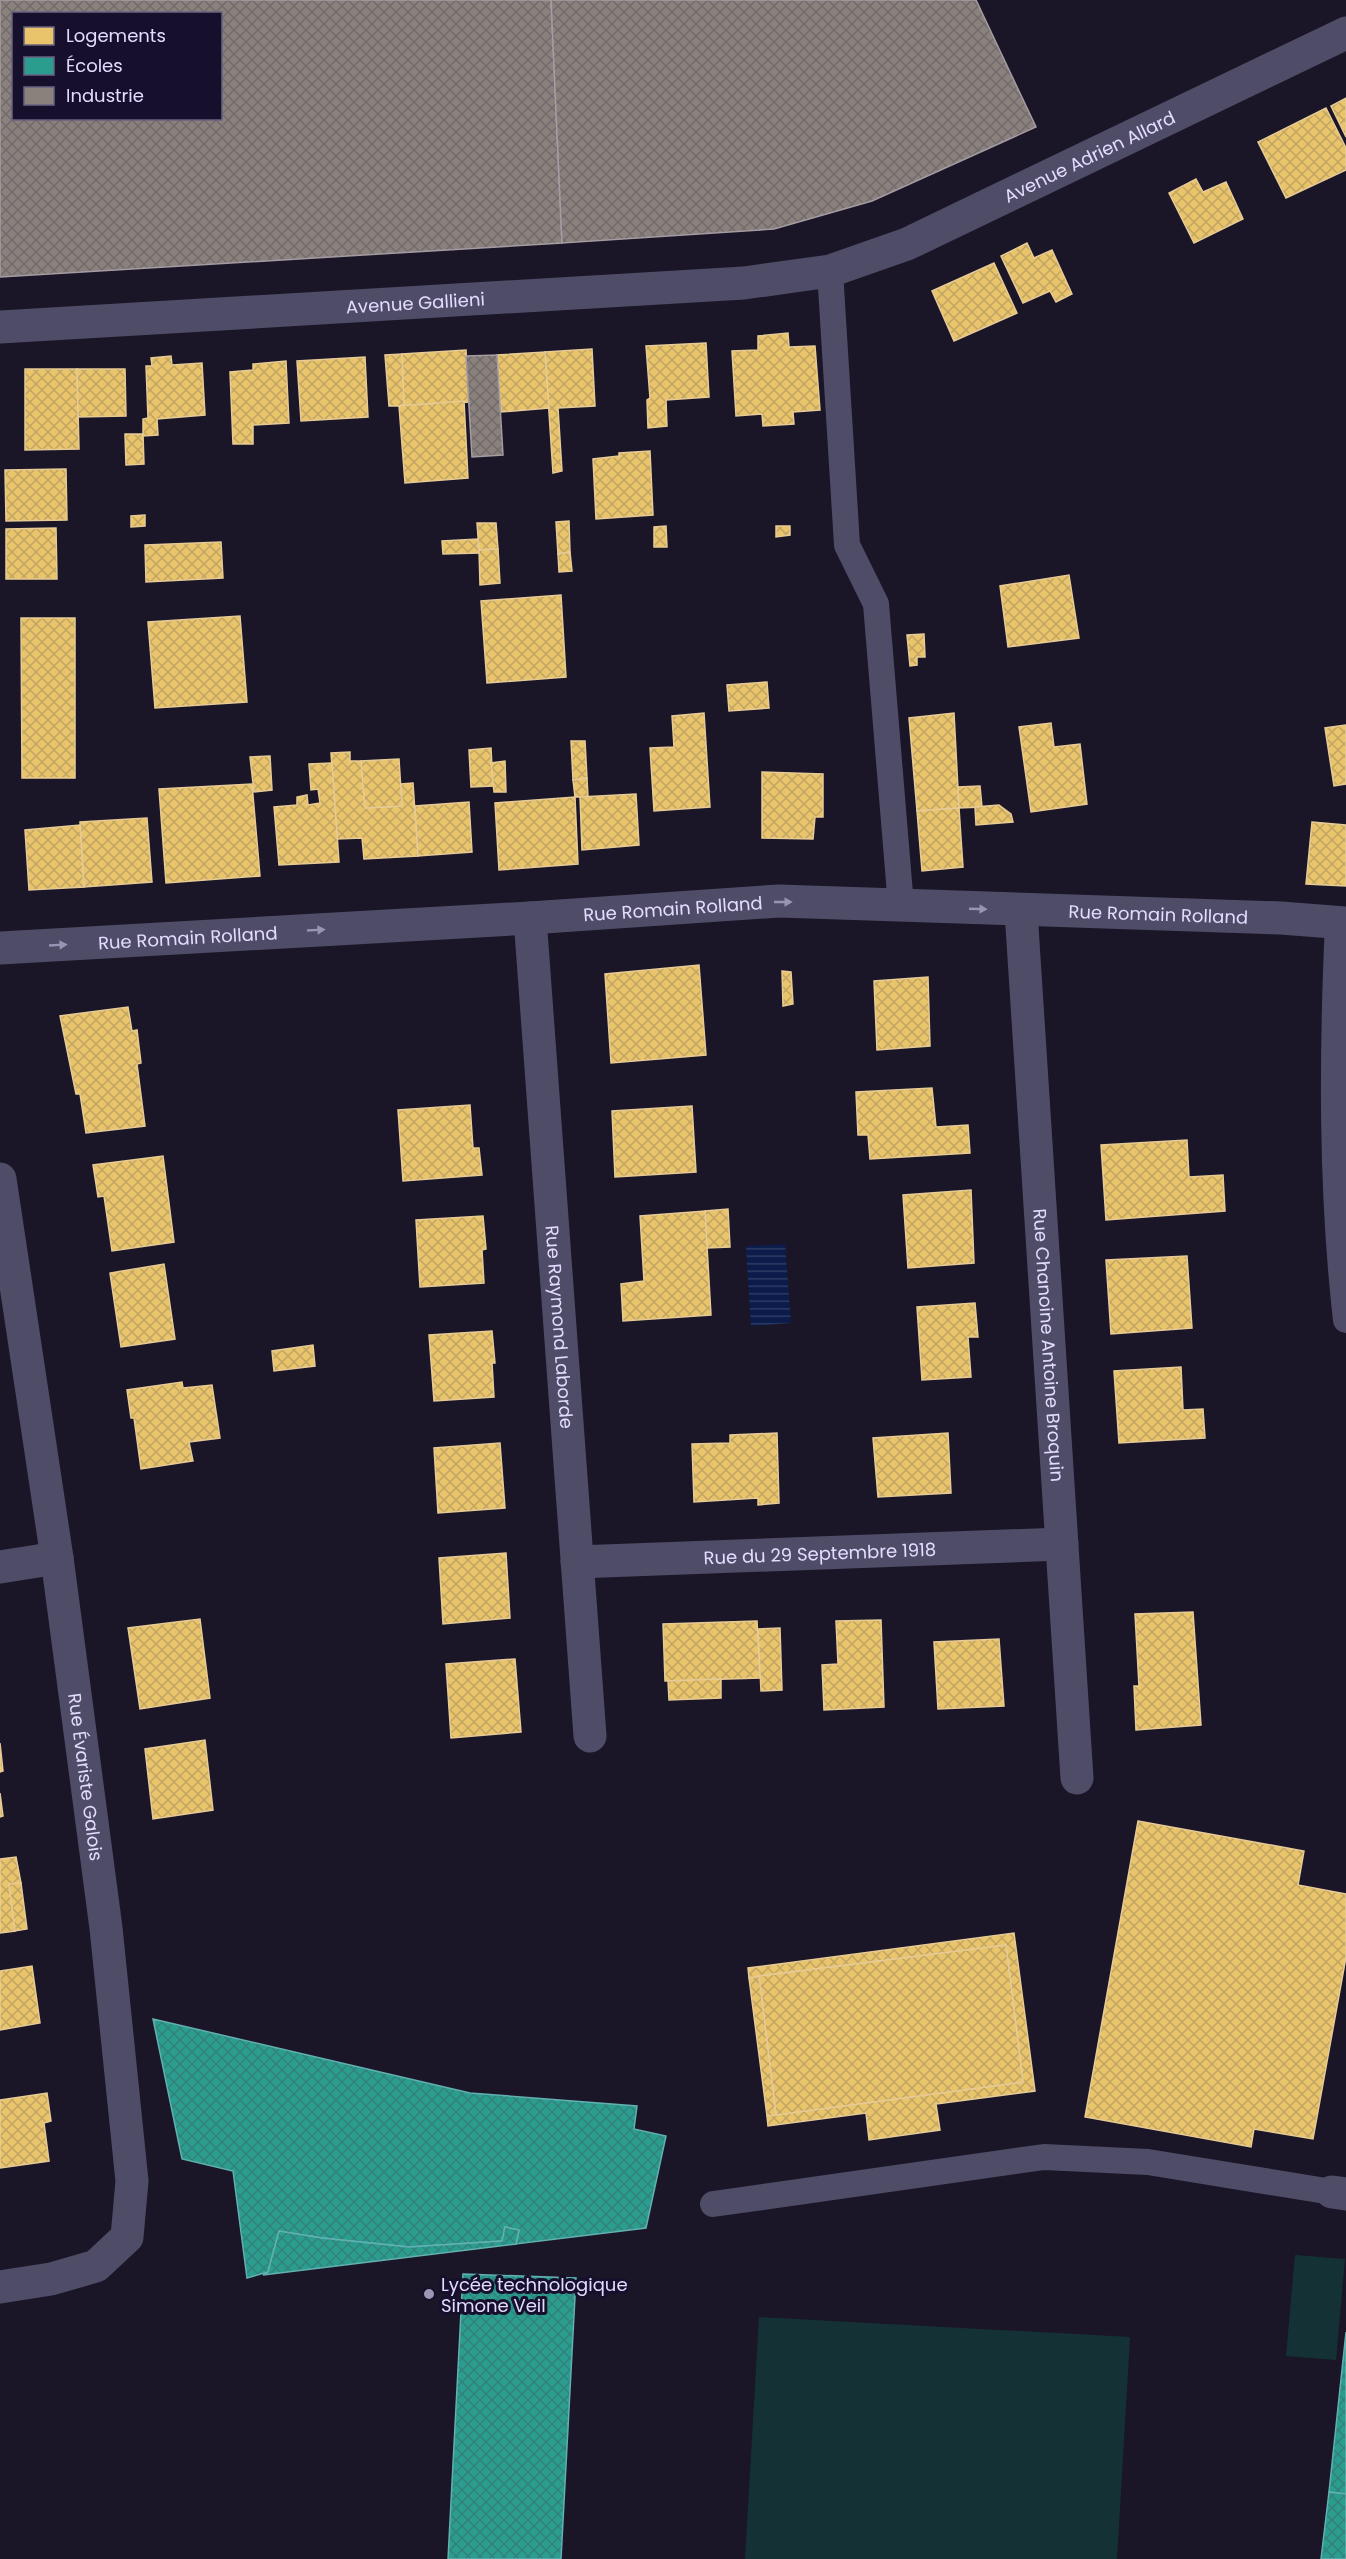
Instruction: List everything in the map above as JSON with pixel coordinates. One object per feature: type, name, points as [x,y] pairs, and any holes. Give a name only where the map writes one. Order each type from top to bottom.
[{"type":"street","name":"Avenue Adrien Allard","points":[[830,271],[907,244],[1346,33]]},
{"type":"street","name":"Avenue Gallieni","points":[[0,327],[744,283],[830,271]]},
{"type":"street","name":"Rue Romain Rolland","points":[[0,948],[530,918],[779,901],[1342,922]]},
{"type":"street","name":"Rue Chanoine Antoine Broquin","points":[[1021,911],[1077,1778]]},
{"type":"street","name":"Rue Raymond Laborde","points":[[530,918],[590,1736]]},
{"type":"street","name":"Rue Évariste Galois","points":[[0,1179],[57,1558],[105,1928],[132,2181],[127,2237],[96,2266],[51,2279],[0,2287]]},
{"type":"street","name":"Rue du 29 Septembre 1918","points":[[577,1562],[1062,1545]]},
{"type":"street","points":[[0,1567],[57,1558]]},
{"type":"lane","points":[[830,271],[847,546],[876,604],[901,906]]},
{"type":"lane","points":[[1342,922],[1334,1053],[1338,1250],[1346,1320]]},
{"type":"lane","points":[[713,2204],[1044,2157],[1148,2162],[1339,2193]]},
{"type":"green space","points":[[1295,2255],[1345,2259],[1336,2360],[1286,2356]]},
{"type":"green space","points":[[759,2317],[1130,2337],[1117,2559],[745,2559]]},
{"type":"water","points":[[785,1244],[791,1323],[751,1326],[746,1246]]},
{"type":"building: Logements","points":[[1346,98],[1346,137],[1331,106]]},
{"type":"building: Logements","points":[[1326,108],[1346,148],[1346,170],[1286,198],[1258,142]]},
{"type":"building: Logements","points":[[1196,179],[1203,192],[1226,182],[1243,219],[1194,243],[1169,193]]},
{"type":"building: Logements","points":[[1027,243],[1034,258],[1052,250],[1072,294],[1056,302],[1050,291],[1023,303],[1001,256]]},
{"type":"building: Logements","points":[[994,263],[1017,313],[954,341],[932,291]]},
{"type":"building: Logements","points":[[788,333],[789,347],[815,346],[820,410],[793,412],[794,424],[763,426],[762,414],[736,416],[732,351],[758,350],[758,336]]},
{"type":"building: Logements","points":[[706,343],[709,397],[666,400],[667,426],[648,428],[647,400],[650,398],[646,346]]},
{"type":"building: Logements","points":[[592,349],[595,406],[558,408],[562,471],[553,473],[545,352]]},
{"type":"building: Logements","points":[[466,350],[469,402],[404,406],[402,354]]},
{"type":"building: Logements","points":[[545,352],[549,408],[501,412],[497,355]]},
{"type":"building: Logements","points":[[402,354],[404,406],[389,406],[385,355]]},
{"type":"building: Logements","points":[[171,356],[172,365],[202,363],[205,415],[157,419],[158,435],[143,436],[143,419],[148,418],[146,366],[152,366],[151,358]]},
{"type":"building: Logements","points":[[365,357],[368,417],[301,421],[297,361]]},
{"type":"building: Logements","points":[[286,361],[289,423],[253,425],[253,444],[233,444],[230,372],[253,370],[253,364]]},
{"type":"building: Logements","points":[[25,369],[77,369],[79,449],[25,450]]},
{"type":"building: Logements","points":[[77,369],[125,369],[126,416],[78,417]]},
{"type":"building: Logements","points":[[464,401],[468,478],[405,483],[399,406]]},
{"type":"building: Logements","points":[[125,434],[143,434],[144,464],[126,465]]},
{"type":"building: Logements","points":[[650,451],[653,515],[596,519],[593,459],[619,456],[619,453]]},
{"type":"building: Logements","points":[[66,469],[67,520],[6,521],[5,470]]},
{"type":"building: Logements","points":[[145,515],[145,526],[131,527],[131,516]]},
{"type":"building: Logements","points":[[569,521],[570,552],[558,554],[556,522]]},
{"type":"building: Logements","points":[[477,523],[496,523],[498,549],[479,550]]},
{"type":"building: Logements","points":[[666,526],[667,547],[654,547],[654,527]]},
{"type":"building: Logements","points":[[776,526],[790,526],[790,535],[776,537]]},
{"type":"building: Logements","points":[[56,528],[57,579],[6,579],[6,529]]},
{"type":"building: Logements","points":[[478,539],[479,553],[443,554],[442,541]]},
{"type":"building: Logements","points":[[221,542],[223,578],[146,582],[145,545]]},
{"type":"building: Logements","points":[[498,549],[500,583],[480,585],[479,550]]},
{"type":"building: Logements","points":[[570,552],[572,571],[559,572],[558,554]]},
{"type":"building: Logements","points":[[1069,575],[1079,638],[1008,647],[1000,586]]},
{"type":"building: Logements","points":[[561,595],[566,677],[487,683],[481,601]]},
{"type":"building: Logements","points":[[240,616],[247,702],[155,708],[148,622]]},
{"type":"building: Logements","points":[[21,618],[75,618],[75,778],[22,778]]},
{"type":"building: Logements","points":[[924,634],[925,657],[917,657],[917,665],[910,666],[907,635]]},
{"type":"building: Logements","points":[[767,682],[769,708],[729,711],[727,685]]},
{"type":"building: Logements","points":[[704,713],[710,807],[654,811],[650,748],[674,747],[672,716]]},
{"type":"building: Logements","points":[[954,713],[959,808],[917,811],[909,718]]},
{"type":"building: Logements","points":[[1051,723],[1054,747],[1080,744],[1087,804],[1031,812],[1019,727]]},
{"type":"building: Logements","points":[[1346,725],[1346,784],[1334,786],[1325,728]]},
{"type":"building: Logements","points":[[571,741],[585,741],[587,778],[573,780]]},
{"type":"building: Logements","points":[[491,748],[493,786],[471,787],[469,750]]},
{"type":"building: Logements","points":[[350,752],[350,761],[361,761],[365,808],[402,806],[401,784],[413,783],[418,856],[364,859],[362,838],[337,839],[331,753]]},
{"type":"building: Logements","points":[[270,756],[272,790],[254,792],[250,757]]},
{"type":"building: Logements","points":[[399,759],[402,806],[365,808],[361,761]]},
{"type":"building: Logements","points":[[505,761],[506,792],[494,792],[491,763]]},
{"type":"building: Logements","points":[[332,763],[339,862],[279,865],[274,807],[297,805],[297,797],[307,795],[308,805],[320,803],[318,789],[311,790],[309,764]]},
{"type":"building: Logements","points":[[762,772],[823,774],[823,817],[815,817],[813,839],[762,838]]},
{"type":"building: Logements","points":[[587,778],[588,797],[575,797],[573,780]]},
{"type":"building: Logements","points":[[252,784],[260,876],[166,883],[159,789]]},
{"type":"building: Logements","points":[[980,786],[982,807],[959,808],[958,787]]},
{"type":"building: Logements","points":[[636,794],[639,845],[582,850],[580,797]]},
{"type":"building: Logements","points":[[575,797],[578,864],[499,870],[495,803]]},
{"type":"building: Logements","points":[[469,802],[472,852],[418,856],[415,806]]},
{"type":"building: Logements","points":[[999,805],[1011,814],[1013,822],[976,825],[975,807]]},
{"type":"building: Logements","points":[[959,808],[963,867],[922,871],[917,811]]},
{"type":"building: Logements","points":[[147,818],[152,882],[84,887],[80,822]]},
{"type":"building: Logements","points":[[1312,822],[1346,825],[1346,886],[1306,884]]},
{"type":"building: Logements","points":[[80,825],[84,887],[29,890],[25,830]]},
{"type":"building: Logements","points":[[699,965],[706,1055],[611,1063],[605,974]]},
{"type":"building: Logements","points":[[782,971],[791,972],[793,1004],[783,1006]]},
{"type":"building: Logements","points":[[928,977],[930,1046],[877,1050],[874,981]]},
{"type":"building: Logements","points":[[128,1007],[132,1031],[137,1030],[141,1063],[137,1064],[145,1126],[86,1133],[80,1094],[76,1094],[60,1016]]},
{"type":"building: Logements","points":[[932,1088],[936,1127],[968,1125],[970,1153],[870,1159],[868,1135],[858,1135],[856,1092]]},
{"type":"building: Logements","points":[[470,1105],[473,1148],[479,1148],[482,1175],[403,1181],[398,1110]]},
{"type":"building: Logements","points":[[692,1106],[696,1172],[615,1177],[612,1111]]},
{"type":"building: Logements","points":[[1187,1140],[1189,1177],[1223,1175],[1225,1211],[1106,1220],[1101,1145]]},
{"type":"building: Logements","points":[[163,1156],[174,1242],[112,1251],[104,1196],[98,1197],[93,1165]]},
{"type":"building: Logements","points":[[971,1190],[974,1263],[908,1268],[903,1195]]},
{"type":"building: Logements","points":[[728,1209],[730,1247],[707,1248],[705,1211]]},
{"type":"building: Logements","points":[[705,1211],[711,1315],[623,1321],[621,1284],[644,1281],[640,1216]]},
{"type":"building: Logements","points":[[483,1216],[486,1249],[482,1250],[484,1283],[420,1287],[416,1220]]},
{"type":"building: Logements","points":[[1187,1256],[1192,1328],[1111,1334],[1106,1260]]},
{"type":"building: Logements","points":[[164,1264],[175,1339],[121,1347],[110,1273]]},
{"type":"building: Logements","points":[[975,1303],[978,1337],[968,1337],[971,1377],[922,1380],[917,1307]]},
{"type":"building: Logements","points":[[492,1331],[495,1363],[492,1363],[494,1397],[434,1401],[429,1335]]},
{"type":"building: Logements","points":[[313,1345],[315,1366],[274,1371],[272,1351]]},
{"type":"building: Logements","points":[[1181,1367],[1183,1410],[1203,1409],[1205,1438],[1119,1443],[1114,1371]]},
{"type":"building: Logements","points":[[182,1382],[183,1388],[212,1385],[220,1438],[189,1442],[193,1461],[141,1469],[134,1418],[131,1418],[127,1390]]},
{"type":"building: Logements","points":[[777,1433],[779,1503],[758,1505],[758,1498],[694,1502],[692,1444],[730,1443],[730,1435]]},
{"type":"building: Logements","points":[[948,1433],[951,1493],[878,1497],[873,1438]]},
{"type":"building: Logements","points":[[500,1443],[505,1508],[438,1513],[434,1448]]},
{"type":"building: Logements","points":[[506,1553],[510,1618],[443,1624],[439,1558]]},
{"type":"building: Logements","points":[[1193,1612],[1201,1725],[1136,1730],[1134,1686],[1139,1686],[1135,1614]]},
{"type":"building: Logements","points":[[200,1619],[210,1698],[140,1709],[128,1628]]},
{"type":"building: Logements","points":[[881,1620],[884,1707],[824,1710],[822,1665],[838,1664],[836,1621]]},
{"type":"building: Logements","points":[[757,1621],[760,1678],[665,1681],[663,1624]]},
{"type":"building: Logements","points":[[780,1628],[782,1690],[761,1691],[758,1629]]},
{"type":"building: Logements","points":[[999,1639],[1004,1706],[938,1709],[934,1642]]},
{"type":"building: Logements","points":[[515,1659],[521,1732],[451,1738],[446,1664]]},
{"type":"building: Logements","points":[[721,1679],[721,1698],[669,1700],[668,1681]]},
{"type":"building: Logements","points":[[205,1740],[213,1810],[153,1819],[145,1749]]},
{"type":"building: Logements","points":[[0,1743],[3,1771],[0,1772]]},
{"type":"building: Logements","points":[[0,1793],[3,1816],[0,1817]]},
{"type":"building: Logements","points":[[1138,1821],[1304,1851],[1298,1885],[1346,1894],[1346,1957],[1313,2139],[1254,2129],[1251,2147],[1085,2117]]},
{"type":"building: Logements","points":[[16,1857],[21,1883],[9,1884],[15,1931],[0,1933],[0,1859]]},
{"type":"building: Logements","points":[[21,1883],[27,1929],[15,1931],[9,1884]]},
{"type":"building: Logements","points":[[1014,1933],[1035,2091],[936,2104],[940,2130],[869,2140],[866,2113],[768,2126],[767,2116],[1023,2082],[1006,1945],[749,1978],[748,1968]]},
{"type":"building: Logements","points":[[1006,1945],[1023,2082],[776,2115],[759,1976]]},
{"type":"building: Logements","points":[[32,1966],[40,2023],[0,2030],[0,1971]]},
{"type":"building: Logements","points":[[759,1976],[776,2115],[767,2116],[749,1978]]},
{"type":"building: Logements","points":[[47,2093],[51,2121],[44,2123],[49,2161],[0,2168],[0,2100]]},
{"type":"building: Écoles","points":[[153,2019],[470,2093],[637,2106],[634,2129],[666,2136],[646,2228],[516,2244],[519,2230],[505,2227],[502,2241],[409,2247],[279,2231],[268,2272],[247,2278],[233,2171],[182,2159]]},
{"type":"building: Écoles","points":[[505,2227],[519,2230],[516,2244],[263,2275],[268,2272],[279,2231],[409,2247],[502,2241]]},
{"type":"building: Écoles","points":[[463,2274],[576,2278],[561,2559],[448,2559]]},
{"type":"building: Écoles","points":[[1346,2332],[1346,2494],[1329,2492]]},
{"type":"building: Écoles","points":[[1329,2492],[1346,2494],[1346,2559],[1321,2559]]},
{"type":"building: Industrie","points":[[0,0],[551,0],[562,243],[0,277]]},
{"type":"building: Industrie","points":[[551,0],[976,0],[1036,127],[872,201],[774,229],[562,243]]},
{"type":"building: Industrie","points":[[497,355],[503,455],[472,457],[466,356]]},
{"type":"place","name":"Lycée technologique Simone Veil","points":[[429,2294]]}]
